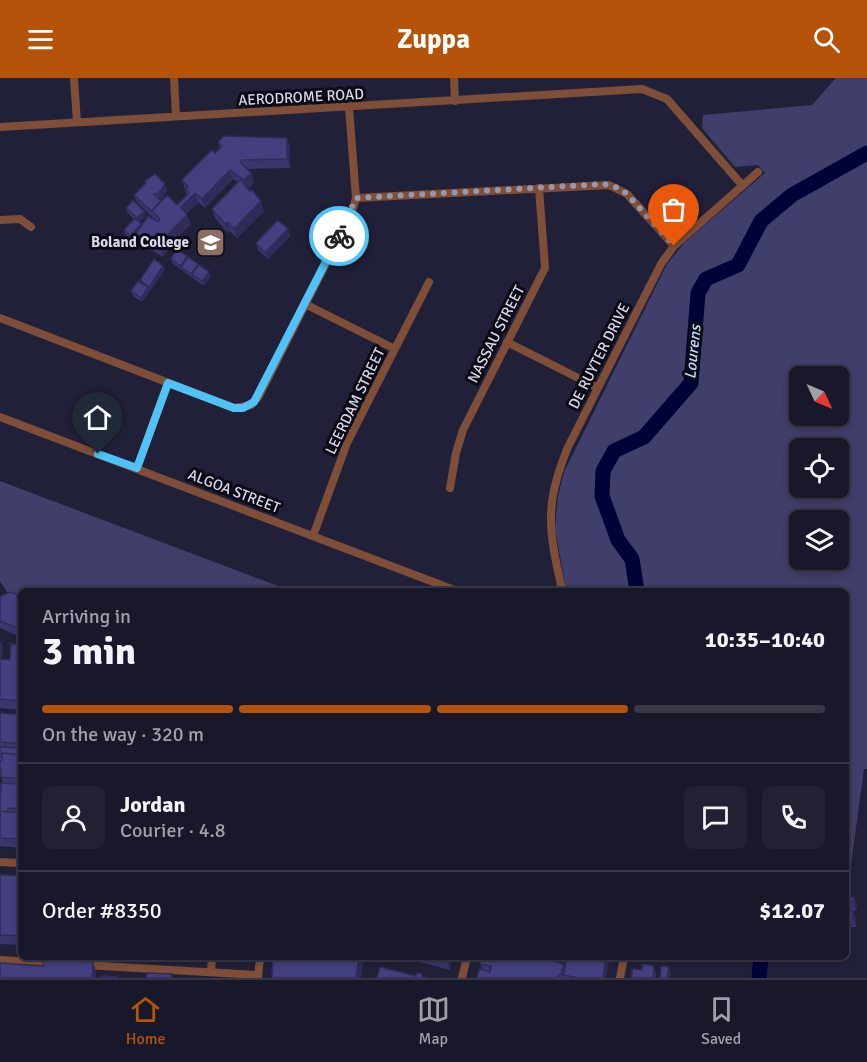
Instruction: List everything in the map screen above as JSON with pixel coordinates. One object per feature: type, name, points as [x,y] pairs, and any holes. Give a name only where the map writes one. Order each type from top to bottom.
[{"type":"street","points":[[74,78],[77,122]]},
{"type":"street","points":[[174,78],[176,116]]},
{"type":"street","points":[[454,78],[455,101]]},
{"type":"street","name":"AERODROME ROAD","points":[[0,127],[350,108],[636,89],[652,91],[667,99],[742,185]]},
{"type":"street","points":[[0,318],[234,408],[251,405],[259,396],[352,212],[356,198],[350,108]]},
{"type":"street","name":"DE RUYTER DRIVE","points":[[560,588],[550,535],[552,498],[568,447],[661,264],[674,246],[758,171]]},
{"type":"street","points":[[356,198],[604,184],[619,188],[674,246]]},
{"type":"street","name":"NASSAU STREET","points":[[450,488],[456,453],[463,430],[545,268],[539,188]]},
{"type":"street","points":[[0,220],[20,219],[31,227]]},
{"type":"street","name":"LEERDAM STREET","points":[[313,536],[347,443],[429,282]]},
{"type":"street","points":[[305,304],[395,350]]},
{"type":"street","points":[[507,342],[598,388]]},
{"type":"street","points":[[137,468],[168,383]]},
{"type":"street","name":"ALGOA STREET","points":[[0,417],[450,588]]},
{"type":"street","points":[[0,862],[18,863]]},
{"type":"street","points":[[0,960],[57,963]]},
{"type":"street","points":[[211,972],[212,960]]},
{"type":"street","points":[[80,965],[211,972],[258,977],[260,960]]},
{"type":"street","points":[[462,978],[466,960]]},
{"type":"street","points":[[620,978],[623,960]]},
{"type":"shaded area","points":[[836,78],[867,78],[867,769],[864,769],[849,880],[849,588],[560,588],[565,583],[555,529],[558,496],[564,472],[667,264],[684,243],[765,173],[758,165],[735,167],[702,128],[703,115],[812,105]]},
{"type":"shaded area","points":[[0,481],[283,588],[18,588],[18,602],[13,601],[0,581]]},
{"type":"building","points":[[224,136],[287,138],[287,159],[242,160],[240,162],[251,173],[244,180],[230,170],[202,199],[195,193],[181,207],[187,215],[170,232],[160,248],[136,234],[148,216],[158,222],[160,219],[152,211],[167,195],[177,205],[189,193],[186,190],[188,187],[182,180],[212,150],[215,153],[222,146],[218,142]]},
{"type":"building","points":[[155,174],[165,184],[158,194],[154,194],[161,201],[151,211],[134,195],[146,183],[145,181]]},
{"type":"building","points":[[240,180],[261,201],[234,229],[227,222],[225,224],[212,209]]},
{"type":"building","points":[[133,200],[144,211],[137,218],[126,208]]},
{"type":"building","points":[[135,218],[141,224],[130,236],[124,230]]},
{"type":"building","points":[[278,220],[288,229],[265,253],[256,243]]},
{"type":"building","points":[[177,249],[187,256],[181,266],[171,259]]},
{"type":"building","points":[[188,257],[198,264],[191,274],[181,267]]},
{"type":"building","points":[[154,259],[163,266],[149,287],[140,280]]},
{"type":"building","points":[[199,265],[209,272],[202,281],[192,274]]},
{"type":"building","points":[[138,281],[148,288],[141,298],[131,291]]},
{"type":"building","points":[[11,592],[18,595],[18,628],[0,621],[1,596]]},
{"type":"building","points":[[11,643],[18,645],[18,701],[0,699],[0,659],[10,660]]},
{"type":"building","points":[[0,713],[18,715],[18,744],[0,742]]},
{"type":"building","points":[[0,747],[18,748],[18,755],[2,753],[0,755]]},
{"type":"building","points":[[2,753],[18,755],[18,779],[1,777],[0,762]]},
{"type":"building","points":[[1,783],[18,784],[18,809],[8,808],[8,812],[0,811]]},
{"type":"building","points":[[0,811],[18,813],[18,839],[0,838]]},
{"type":"building","points":[[0,875],[18,876],[18,936],[0,935]]},
{"type":"building","points":[[849,910],[853,911],[853,918],[849,918]]},
{"type":"building","points":[[44,960],[93,962],[92,978],[0,978],[0,963],[43,966]]},
{"type":"building","points":[[273,960],[359,960],[356,978],[272,978]]},
{"type":"building","points":[[481,960],[555,960],[555,962],[564,964],[561,974],[555,978],[477,978],[479,969],[490,972],[491,966],[480,964]]},
{"type":"building","points":[[566,960],[606,960],[603,978],[578,978],[564,975],[563,977]]},
{"type":"building","points":[[643,964],[654,966],[653,978],[632,978],[632,969],[642,970]]},
{"type":"building","points":[[661,966],[669,967],[667,978],[660,978]]},
{"type":"building","points":[[380,967],[416,976],[417,973],[422,974],[422,977],[427,978],[377,978]]},
{"type":"building","points":[[147,973],[172,974],[171,978],[146,978]]},
{"type":"building","points":[[101,976],[117,977],[117,978],[100,978]]},
{"type":"waterway","name":"Lourens","points":[[637,588],[632,559],[618,540],[602,496],[603,471],[614,451],[644,437],[691,383],[698,293],[706,279],[738,265],[761,221],[792,195],[867,153]]},
{"type":"waterway","name":"Lourens","points":[[759,978],[761,960]]},
{"type":"way so far","points":[[339,236],[352,212],[356,198],[604,184],[619,188],[627,194],[674,246]]},
{"type":"place","name":"Boland College","points":[[210,242]]},
{"type":"route","points":[[98,454],[137,468],[168,383],[238,409],[248,407],[254,402],[339,236]]}]
